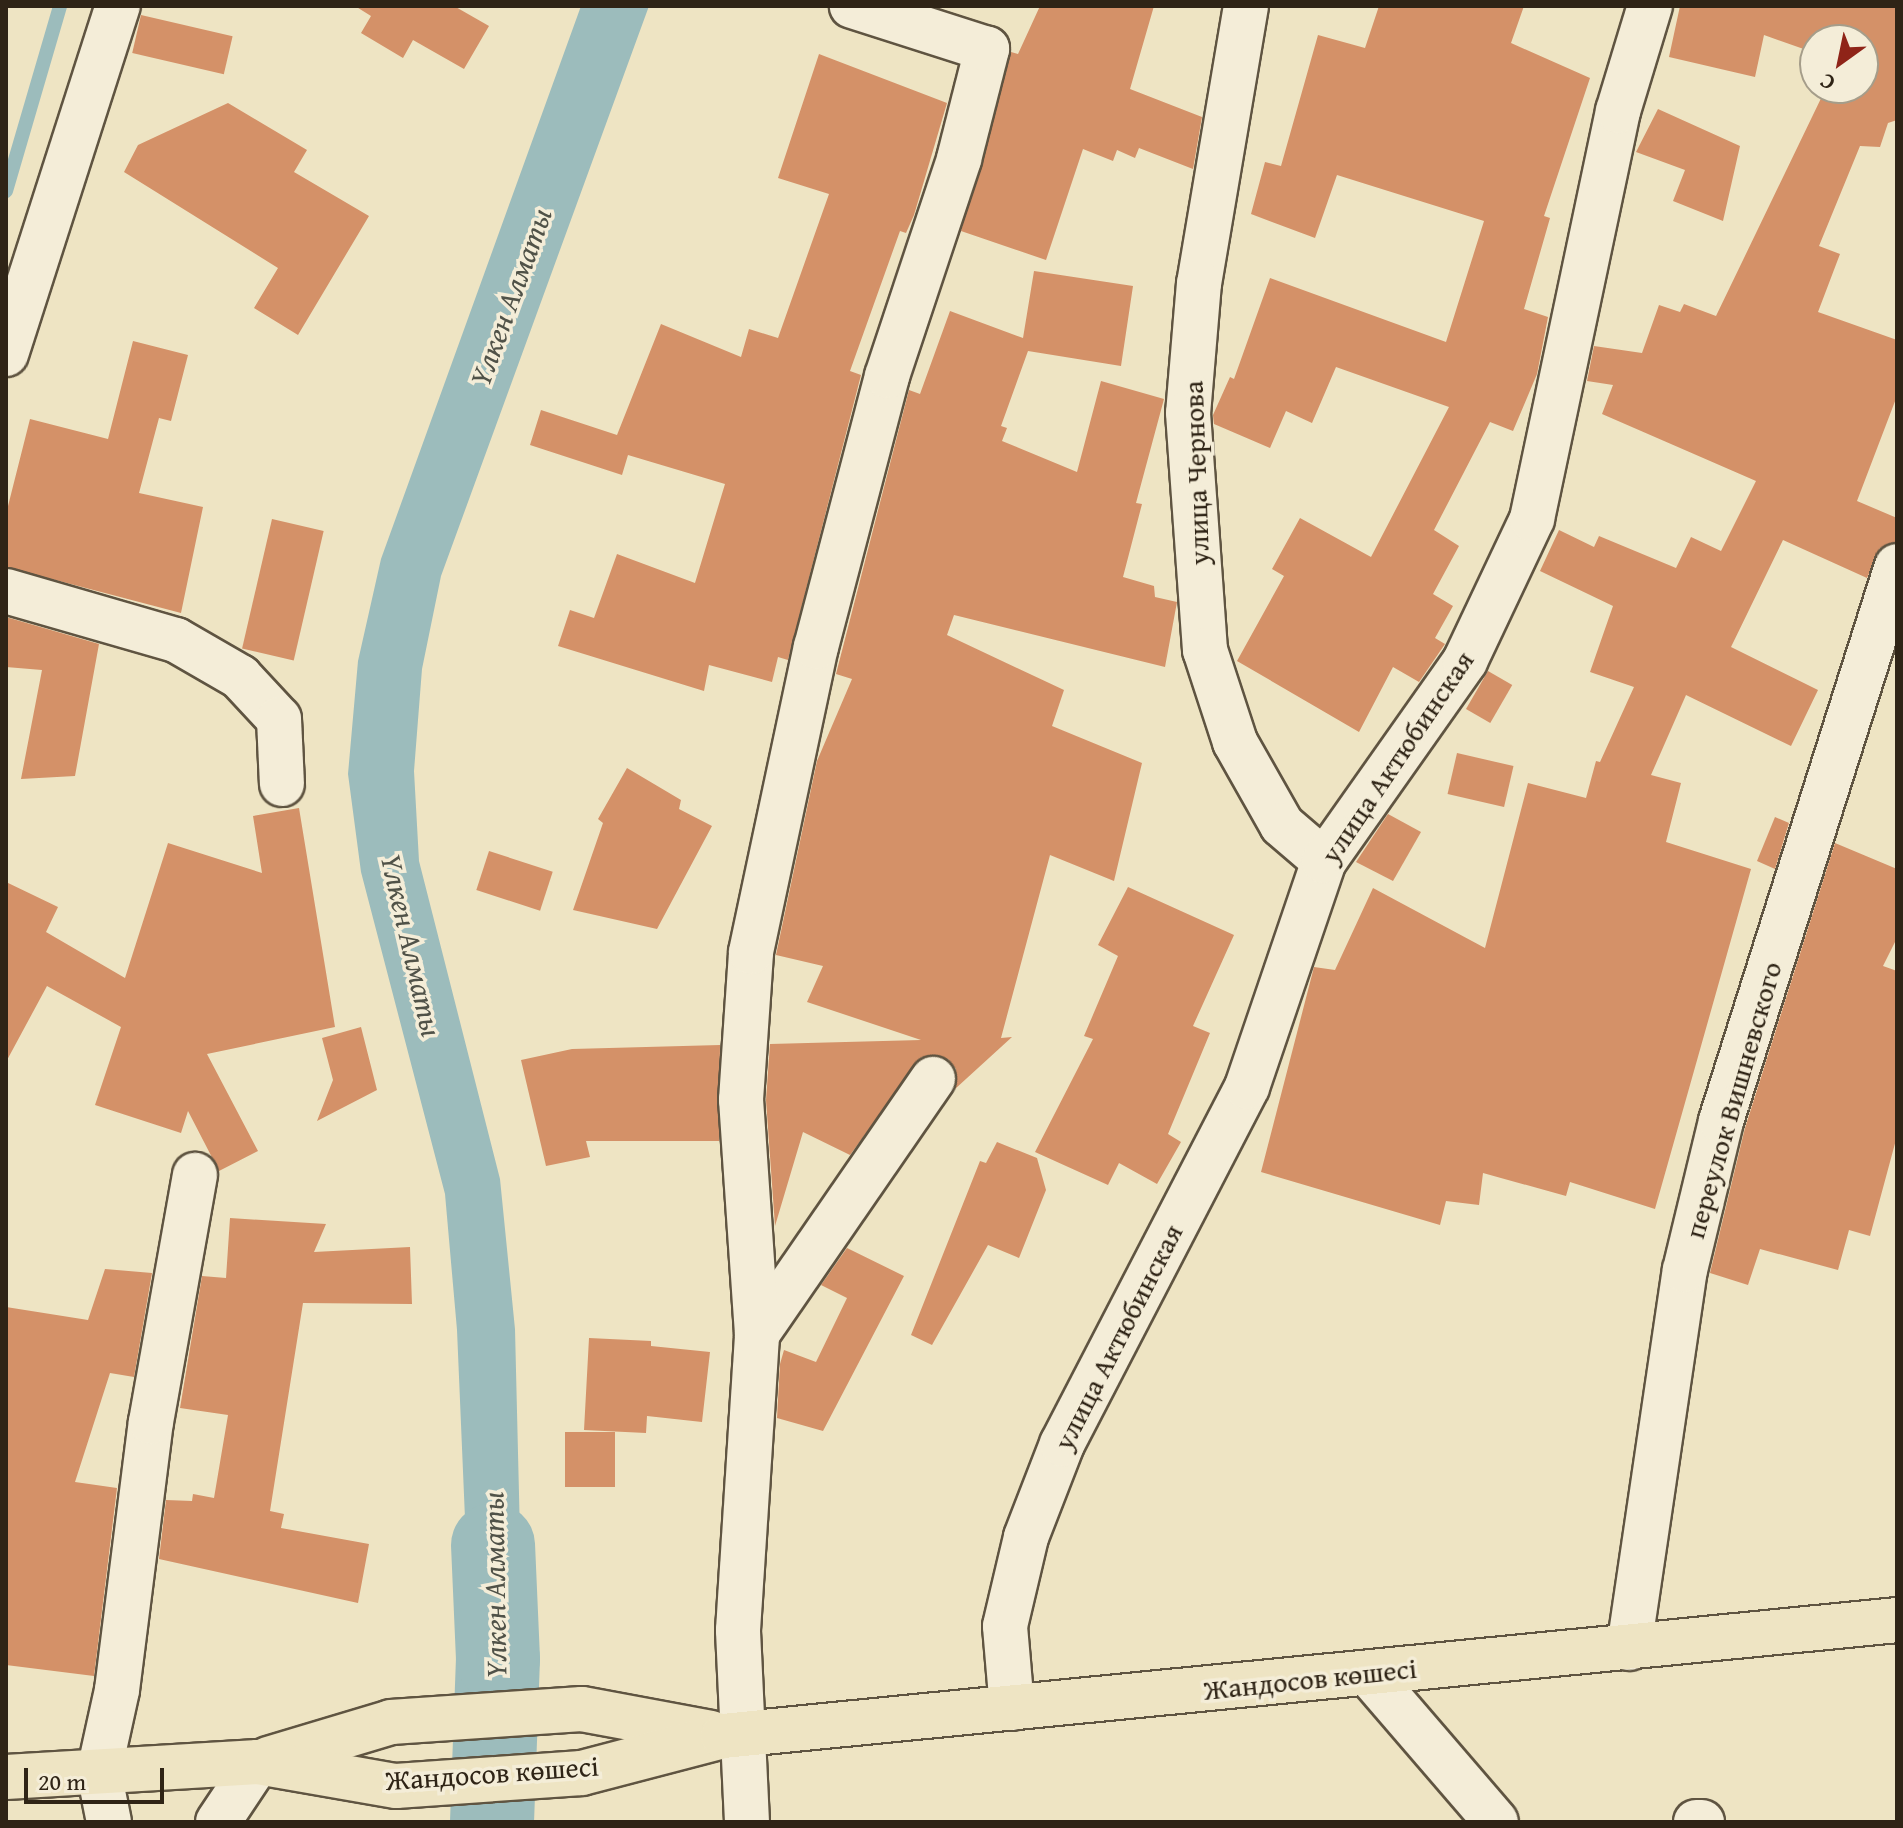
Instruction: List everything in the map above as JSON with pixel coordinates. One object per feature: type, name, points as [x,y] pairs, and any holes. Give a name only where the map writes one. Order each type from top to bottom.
[{"type":"main road","name":"Жандосов көшесі","points":[[258,1762],[396,1786],[582,1773],[733,1735],[1897,1620]]},
{"type":"main road","name":"Жандосов көшесі","points":[[6,1777],[258,1762],[391,1722],[582,1709],[733,1735]]},
{"type":"street","points":[[6,354],[118,6]]},
{"type":"street","points":[[747,1822],[733,1735],[757,1334],[741,1100],[751,952],[816,647],[887,376],[959,159],[987,49],[852,6]]},
{"type":"street","name":"улица Чернова","points":[[1246,6],[1199,283],[1188,413],[1205,650],[1235,742],[1282,825],[1324,861]]},
{"type":"street","name":"улица Актюбинская","points":[[1012,1708],[1005,1626],[1026,1537],[1110,1343],[1247,1087],[1324,861],[1465,661],[1532,519],[1618,111],[1650,6]]},
{"type":"street","name":"переулок Вишневского","points":[[1629,1648],[1685,1270],[1721,1121],[1897,566]]},
{"type":"street","points":[[6,591],[176,640],[240,677],[279,719],[282,784]]},
{"type":"street","points":[[757,1334],[933,1079]]},
{"type":"street","points":[[109,1822],[99,1772],[117,1690],[151,1422],[195,1175]]},
{"type":"street","points":[[1368,1673],[1496,1822]]},
{"type":"street","points":[[218,1822],[258,1762]]},
{"type":"street","points":[[1696,1822],[1702,1822]]},
{"type":"water","points":[[581,6],[649,6],[441,576],[422,669],[414,771],[419,861],[500,1179],[515,1329],[523,1658],[471,1660],[457,1330],[445,1194],[361,872],[348,774],[358,661],[381,559]]},
{"type":"building","points":[[355,6],[454,6],[489,26],[464,69],[413,40],[403,58],[361,33],[371,16]]},
{"type":"building","points":[[1040,6],[1154,6],[1130,89],[1202,117],[1193,169],[1139,148],[1135,158],[1117,150],[1113,161],[1083,149],[1046,260],[961,231],[1011,52],[1018,54]]},
{"type":"building","points":[[1379,6],[1524,6],[1511,43],[1590,78],[1544,216],[1550,218],[1524,309],[1548,317],[1537,374],[1513,431],[1490,422],[1434,530],[1459,546],[1433,594],[1453,606],[1435,638],[1445,644],[1419,682],[1393,667],[1359,732],[1237,661],[1284,576],[1272,569],[1300,518],[1371,557],[1449,407],[1336,367],[1312,423],[1286,411],[1270,448],[1214,424],[1213,415],[1230,377],[1234,379],[1270,278],[1446,342],[1484,221],[1337,175],[1315,238],[1251,214],[1265,162],[1281,166],[1318,35],[1365,48]]},
{"type":"building","points":[[1680,6],[1897,6],[1897,120],[1888,123],[1880,147],[1860,146],[1819,246],[1840,254],[1818,312],[1897,340],[1897,396],[1857,501],[1897,518],[1897,542],[1880,548],[1867,578],[1783,540],[1731,647],[1818,690],[1791,746],[1686,695],[1651,775],[1681,783],[1666,842],[1751,869],[1655,1209],[1570,1182],[1566,1196],[1483,1173],[1479,1205],[1446,1201],[1440,1225],[1261,1172],[1314,967],[1335,970],[1373,888],[1485,948],[1528,783],[1586,798],[1596,761],[1600,762],[1634,687],[1590,672],[1613,606],[1540,571],[1559,530],[1594,547],[1599,536],[1676,568],[1691,537],[1721,551],[1756,481],[1602,414],[1613,385],[1587,381],[1594,346],[1642,353],[1659,305],[1680,312],[1684,304],[1716,316],[1818,104],[1879,104],[1879,24],[1799,24],[1799,47],[1764,35],[1755,77],[1669,57]]},
{"type":"building","points":[[141,15],[233,36],[224,74],[132,53]]},
{"type":"building","points":[[819,54],[947,103],[914,215],[906,233],[900,231],[850,371],[861,375],[788,660],[778,657],[772,682],[709,665],[704,691],[558,646],[570,610],[594,618],[617,554],[695,583],[725,484],[628,455],[622,475],[530,445],[541,410],[617,435],[661,324],[741,357],[749,329],[778,338],[829,194],[778,178]]},
{"type":"building","points":[[228,103],[307,150],[294,172],[369,216],[298,335],[254,308],[278,268],[124,172],[138,145]]},
{"type":"building","points":[[1658,109],[1740,146],[1723,221],[1673,201],[1685,170],[1636,152]]},
{"type":"building","points":[[1034,271],[1133,286],[1121,366],[1028,351],[1001,426],[1007,428],[1002,441],[1077,472],[1101,381],[1164,399],[1136,503],[1142,504],[1123,577],[1154,586],[1155,597],[1177,602],[1165,667],[954,615],[947,635],[1064,690],[1052,726],[1142,763],[1114,881],[1050,855],[1001,1038],[1012,1037],[955,1089],[956,1069],[948,1059],[922,1057],[850,1155],[803,1132],[775,1226],[766,1100],[770,1044],[921,1040],[807,1002],[823,966],[776,955],[817,761],[852,679],[836,674],[909,390],[920,394],[950,311],[1023,338]]},
{"type":"building","points":[[133,341],[188,355],[171,421],[159,418],[139,493],[203,507],[181,613],[6,567],[6,514],[30,419],[108,439]]},
{"type":"building","points":[[272,519],[324,531],[294,661],[242,649]]},
{"type":"building","points":[[6,617],[99,644],[75,776],[21,779],[42,670],[6,667]]},
{"type":"building","points":[[1488,671],[1512,685],[1490,723],[1466,709]]},
{"type":"building","points":[[1457,753],[1514,766],[1504,807],[1448,794]]},
{"type":"building","points":[[627,768],[681,800],[679,809],[712,826],[657,929],[573,910],[603,823],[598,819]]},
{"type":"building","points":[[299,808],[335,1027],[207,1054],[258,1151],[219,1171],[188,1111],[181,1133],[95,1105],[121,1027],[47,986],[6,1062],[6,882],[58,907],[46,932],[125,978],[168,843],[262,873],[253,816]]},
{"type":"building","points":[[1388,814],[1421,832],[1393,881],[1356,862]]},
{"type":"building","points":[[1775,817],[1789,823],[1775,869],[1757,861]]},
{"type":"building","points":[[1835,843],[1897,869],[1897,938],[1883,966],[1897,971],[1897,1136],[1870,1236],[1849,1230],[1838,1270],[1760,1249],[1748,1285],[1710,1273],[1745,1128]]},
{"type":"building","points":[[489,851],[553,872],[540,911],[476,890]]},
{"type":"building","points":[[1128,887],[1234,935],[1193,1026],[1210,1033],[1168,1134],[1181,1142],[1157,1184],[1119,1163],[1108,1185],[1035,1152],[1093,1039],[1084,1036],[1118,956],[1098,945]]},
{"type":"building","points":[[361,1027],[377,1090],[317,1121],[333,1080],[322,1038]]},
{"type":"building","points":[[720,1045],[719,1141],[586,1141],[590,1157],[546,1166],[521,1060],[572,1049]]},
{"type":"building","points":[[997,1142],[1037,1158],[1046,1190],[1019,1258],[988,1245],[932,1345],[911,1335],[980,1161],[986,1163]]},
{"type":"building","points":[[230,1218],[326,1224],[314,1252],[410,1247],[412,1304],[303,1303],[270,1511],[284,1514],[281,1528],[369,1544],[358,1603],[159,1559],[166,1500],[192,1501],[193,1494],[214,1498],[228,1415],[180,1408],[202,1276],[226,1278]]},
{"type":"building","points":[[847,1248],[904,1276],[823,1431],[777,1418],[780,1364],[784,1350],[816,1362],[847,1298],[821,1285]]},
{"type":"building","points":[[105,1269],[152,1273],[134,1377],[110,1373],[75,1482],[117,1488],[94,1676],[6,1665],[6,1307],[88,1320]]},
{"type":"building","points":[[589,1338],[651,1341],[651,1346],[710,1352],[702,1422],[647,1416],[646,1433],[584,1430]]},
{"type":"building","points":[[565,1432],[615,1432],[615,1487],[565,1487]]},
{"type":"waterway","points":[[6,191],[60,6]]},
{"type":"waterway","name":"Үлкен Алматы","points":[[492,1822],[498,1659],[493,1545]]}]
